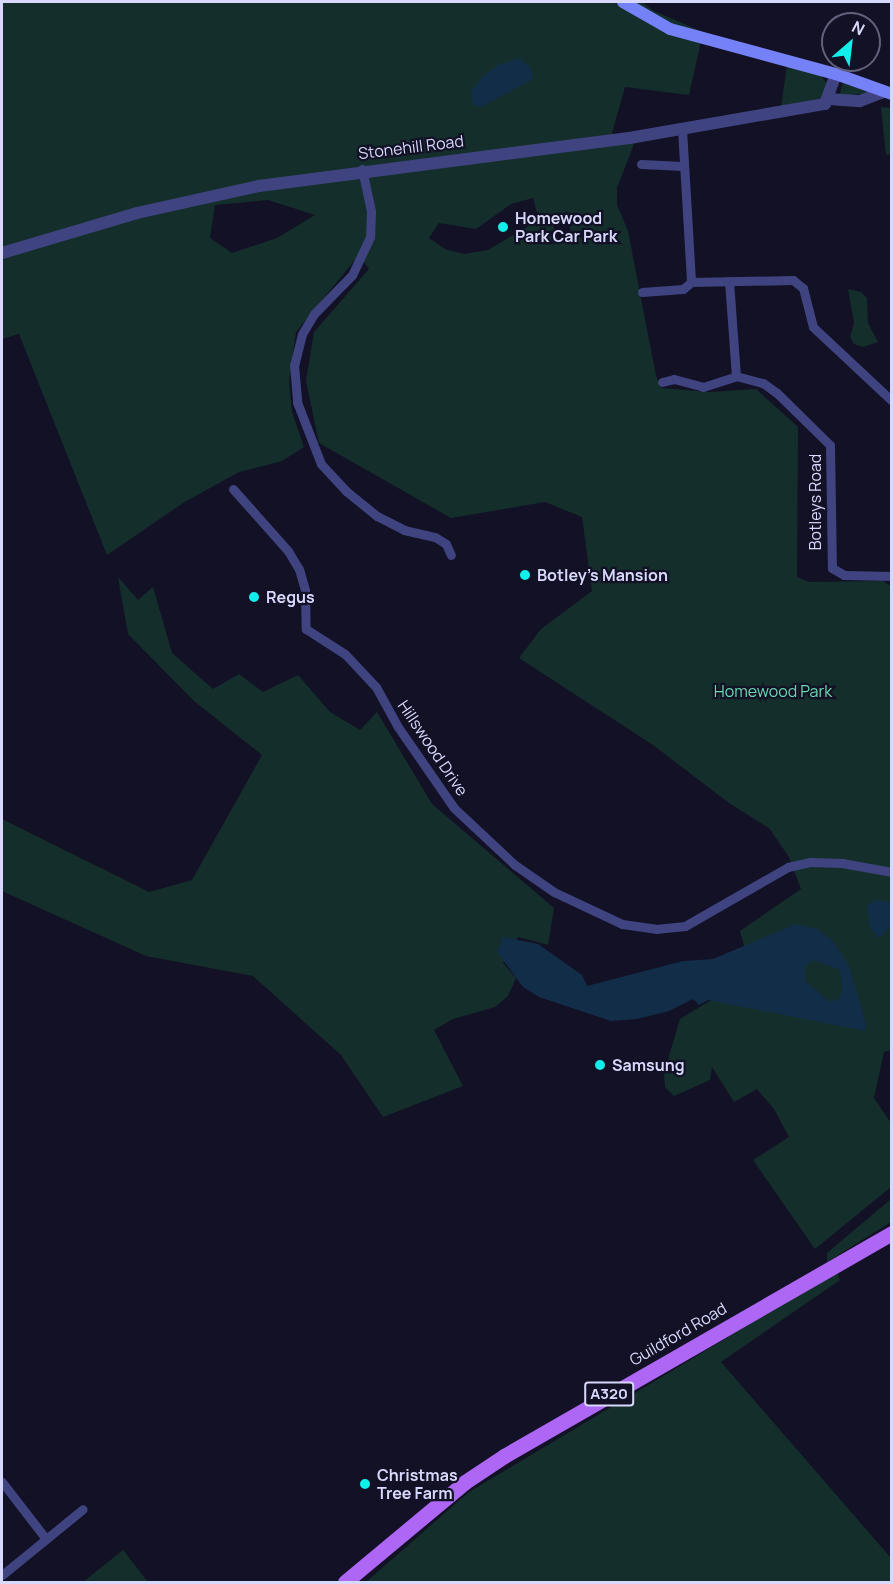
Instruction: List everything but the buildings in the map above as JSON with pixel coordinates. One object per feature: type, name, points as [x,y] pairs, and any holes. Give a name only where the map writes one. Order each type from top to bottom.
[{"type":"main road","points":[[623,2],[670,29],[836,74],[888,93]]},
{"type":"main road","name":"Guildford Road","points":[[345,1582],[456,1489],[504,1456],[891,1233]]},
{"type":"street","points":[[829,99],[836,74]]},
{"type":"street","name":"Stonehill Road","points":[[2,253],[138,213],[259,186],[362,170],[682,129],[772,115],[825,104],[829,99],[860,101],[888,93]]},
{"type":"street","points":[[682,129],[691,282]]},
{"type":"street","points":[[641,164],[683,166]]},
{"type":"street","points":[[362,170],[370,211],[370,237],[352,275],[314,314],[302,334],[294,365],[297,402],[321,464],[346,491],[377,516],[404,530],[435,537],[446,544],[451,555]]},
{"type":"street","points":[[642,292],[683,289],[691,282],[793,280],[799,284],[813,327],[891,400]]},
{"type":"street","points":[[662,382],[674,379],[702,387],[736,376],[731,357],[729,281]]},
{"type":"street","name":"Botleys Road","points":[[736,376],[763,383],[777,393],[830,445],[832,568],[844,575],[891,576]]},
{"type":"street","name":"Hillswood Drive","points":[[233,489],[288,550],[299,569],[305,590],[306,629],[345,654],[376,687],[398,727],[454,808],[515,865],[554,892],[622,924],[656,929],[685,926],[788,867],[810,862],[842,863],[891,872]]},
{"type":"street","points":[[2,1482],[46,1539]]},
{"type":"street","points":[[2,1575],[83,1509]]},
{"type":"green space","name":"Homewood Park","points":[[2,2],[642,2],[654,11],[703,32],[689,95],[625,87],[612,133],[634,144],[617,188],[617,205],[628,231],[656,376],[661,388],[710,392],[756,389],[798,427],[797,577],[809,582],[883,581],[891,586],[892,1050],[884,1052],[874,1098],[891,1123],[891,1187],[815,1249],[753,1160],[789,1137],[774,1109],[757,1089],[734,1102],[712,1067],[710,1080],[674,1096],[665,1087],[664,1073],[680,1019],[711,1000],[761,1008],[740,931],[801,889],[789,857],[769,828],[729,803],[653,745],[519,658],[541,629],[592,591],[582,517],[545,502],[451,518],[319,443],[306,381],[314,332],[369,269],[359,255],[296,332],[289,381],[292,412],[304,447],[282,461],[239,472],[183,503],[107,555],[19,334],[2,339]],"holes":[[[533,198],[539,220],[488,250],[464,254],[445,249],[429,238],[439,223],[476,229],[511,204]],[[268,200],[315,215],[277,238],[232,253],[210,238],[215,205]],[[567,214],[572,237],[556,241],[552,217]]]},
{"type":"green space","points":[[787,65],[821,76],[828,85],[822,98],[781,107]]},
{"type":"green space","points":[[843,83],[873,93],[839,96]]},
{"type":"green space","points":[[881,107],[891,108],[891,154],[886,155]]},
{"type":"green space","points":[[848,289],[861,292],[867,298],[868,323],[878,342],[863,347],[854,344],[850,337],[854,323]]},
{"type":"green space","points":[[118,577],[138,600],[153,587],[172,653],[213,689],[239,674],[263,692],[298,675],[330,712],[360,730],[377,712],[432,804],[554,908],[548,945],[518,937],[503,963],[516,978],[508,996],[495,1007],[453,1019],[434,1030],[463,1086],[383,1117],[341,1055],[253,976],[146,956],[2,891],[2,819],[149,892],[192,880],[262,755],[194,701],[128,634]]},
{"type":"green space","points":[[891,1199],[891,1222],[827,1262],[827,1253]]},
{"type":"green space","points":[[837,1272],[840,1280],[721,1362],[891,1558],[891,1582],[366,1582],[469,1492]]},
{"type":"green space","points":[[123,1550],[148,1582],[83,1582]]},
{"type":"water","points":[[519,58],[531,68],[533,79],[481,107],[473,105],[471,91],[482,77],[498,65]]},
{"type":"water","points":[[877,900],[892,903],[891,925],[879,939],[870,927],[867,905]]},
{"type":"water","points":[[796,924],[817,929],[833,941],[849,966],[866,1023],[865,1031],[708,1000],[699,1005],[693,999],[669,1011],[637,1019],[611,1021],[539,997],[523,987],[497,952],[503,937],[538,944],[582,975],[587,986],[683,961],[713,959]],"holes":[[[814,960],[840,970],[842,991],[838,1000],[829,1001],[805,981],[805,966]]]},
{"type":"place","name":"Homewood Park Car Park","points":[[503,227]]},
{"type":"place","name":"Botley's Mansion","points":[[525,575]]},
{"type":"place","name":"Regus","points":[[254,597]]},
{"type":"place","name":"Samsung","points":[[600,1065]]},
{"type":"place","name":"Christmas Tree Farm","points":[[365,1484]]}]
